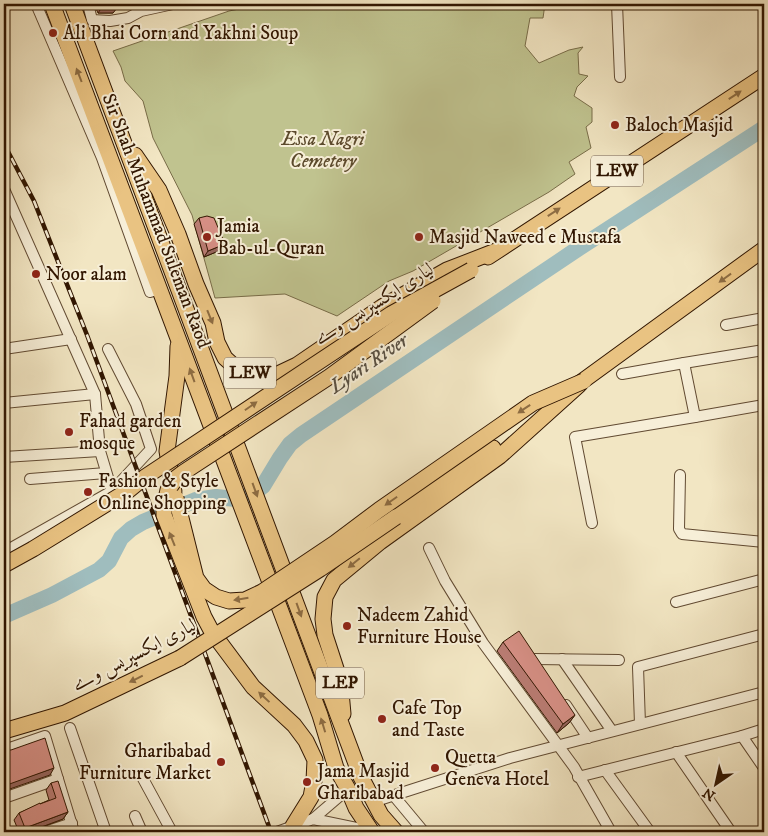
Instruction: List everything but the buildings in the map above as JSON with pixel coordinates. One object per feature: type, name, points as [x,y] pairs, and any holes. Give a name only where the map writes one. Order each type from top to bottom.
[{"type":"highway","name":"Sir Shah Muhammad Suleman Raod","points":[[52,4],[320,715],[336,768]]},
{"type":"highway","points":[[72,4],[361,777],[381,815],[396,832]]},
{"type":"highway","name":"لیاری ایکسپریس وے","points":[[4,565],[129,490],[145,477],[259,400],[391,314],[471,270],[496,251],[763,77]]},
{"type":"highway","name":"LEW","points":[[121,133],[159,190],[213,322],[217,342],[225,358],[235,367],[249,373],[278,374],[297,365],[382,307],[447,270],[496,251]]},
{"type":"highway","name":"لیاری ایکسپریس وے","points":[[4,731],[65,712],[180,658],[320,569],[396,517],[764,249]]},
{"type":"highway","name":"LEW","points":[[293,826],[311,796],[315,760],[306,741],[294,725],[253,686],[212,632],[195,597],[164,515],[168,490],[176,478],[329,377],[445,293],[471,270]]},
{"type":"highway","points":[[178,338],[177,376],[167,451],[176,498],[196,578],[204,589],[216,597],[229,601],[245,600],[262,592],[336,543],[379,510],[533,403],[584,380]]},
{"type":"highway","name":"LEP","points":[[345,734],[340,681],[325,635],[323,619],[325,597],[334,580],[380,542],[500,456],[584,380]]},
{"type":"highway","points":[[306,741],[336,768],[356,808],[372,831]]},
{"type":"highway","points":[[356,808],[373,802]]},
{"type":"street","points":[[36,4],[102,158],[150,292],[160,289]]},
{"type":"street","points":[[88,4],[92,20],[110,21],[128,18],[141,11],[172,4]]},
{"type":"street","points":[[617,4],[620,77]]},
{"type":"street","points":[[4,189],[94,394],[100,451],[112,491]]},
{"type":"street","points":[[726,325],[764,318]]},
{"type":"street","points":[[4,349],[70,339]]},
{"type":"street","points":[[4,552],[112,491],[151,449],[136,404],[108,349]]},
{"type":"street","points":[[622,374],[764,350]]},
{"type":"street","points":[[684,363],[695,417]]},
{"type":"street","points":[[4,403],[94,394]]},
{"type":"street","points":[[592,523],[575,437],[764,405]]},
{"type":"street","points":[[4,457],[100,451]]},
{"type":"street","points":[[30,479],[106,473]]},
{"type":"street","points":[[680,475],[679,529],[682,534],[764,542]]},
{"type":"street","points":[[429,548],[445,581],[482,643],[574,767],[611,832]]},
{"type":"street","points":[[676,602],[764,579]]},
{"type":"street","points":[[640,724],[638,667],[764,634]]},
{"type":"street","points":[[534,659],[619,660]]},
{"type":"street","points":[[562,659],[612,731]]},
{"type":"street","points":[[373,802],[510,758],[764,692]]},
{"type":"street","points":[[561,698],[588,738]]},
{"type":"street","points":[[70,728],[106,832]]},
{"type":"street","points":[[578,777],[742,736],[764,728]]},
{"type":"street","points":[[4,750],[45,736],[73,828],[45,832]]},
{"type":"street","points":[[742,736],[764,768]]},
{"type":"street","points":[[676,752],[731,832]]},
{"type":"street","points":[[605,770],[650,832]]},
{"type":"street","points":[[141,776],[172,832]]},
{"type":"street","points":[[4,798],[58,779]]},
{"type":"street","points":[[277,832],[313,818],[348,789]]},
{"type":"street","points":[[394,796],[424,832]]},
{"type":"street","points":[[135,816],[142,832]]},
{"type":"street","points":[[313,818],[372,831]]},
{"type":"green space","name":"Essa Nagri Cemetery","points":[[264,4],[545,4],[543,18],[530,18],[525,46],[539,63],[569,50],[583,47],[578,53],[579,74],[588,76],[577,87],[574,96],[592,108],[592,122],[586,127],[591,148],[569,162],[575,174],[549,192],[413,271],[389,281],[337,316],[285,294],[215,298],[192,215],[153,138],[143,101],[125,81],[113,51],[229,11]]},
{"type":"waterway","name":"Lyari River","points":[[4,616],[52,595],[99,570],[109,561],[121,538],[143,522],[196,500],[216,497],[236,499],[251,495],[263,486],[290,444],[301,435],[573,252],[764,128]]},
{"type":"railway","points":[[4,144],[34,201],[87,335],[271,832]]},
{"type":"place","name":"Ali Bhai Corn and Yakhni Soup","points":[[53,33]]},
{"type":"place","name":"Baloch Masjid","points":[[615,125]]},
{"type":"place","name":"Jamia Bab-ul-Quran","points":[[207,237]]},
{"type":"place","name":"Masjid Naweed e Mustafa","points":[[419,237]]},
{"type":"place","name":"Noor alam","points":[[36,274]]},
{"type":"place","name":"Fahad garden mosque","points":[[69,432]]},
{"type":"place","name":"Fashion & Style Online Shopping","points":[[88,492]]},
{"type":"place","name":"Nadeem Zahid Furniture House","points":[[347,626]]},
{"type":"place","name":"Cafe Top and Taste","points":[[382,719]]},
{"type":"place","name":"Gharibabad Furniture Market","points":[[221,762]]},
{"type":"place","name":"Quetta Geneva Hotel","points":[[435,768]]},
{"type":"place","name":"Jama Masjid Gharibabad","points":[[307,782]]}]
